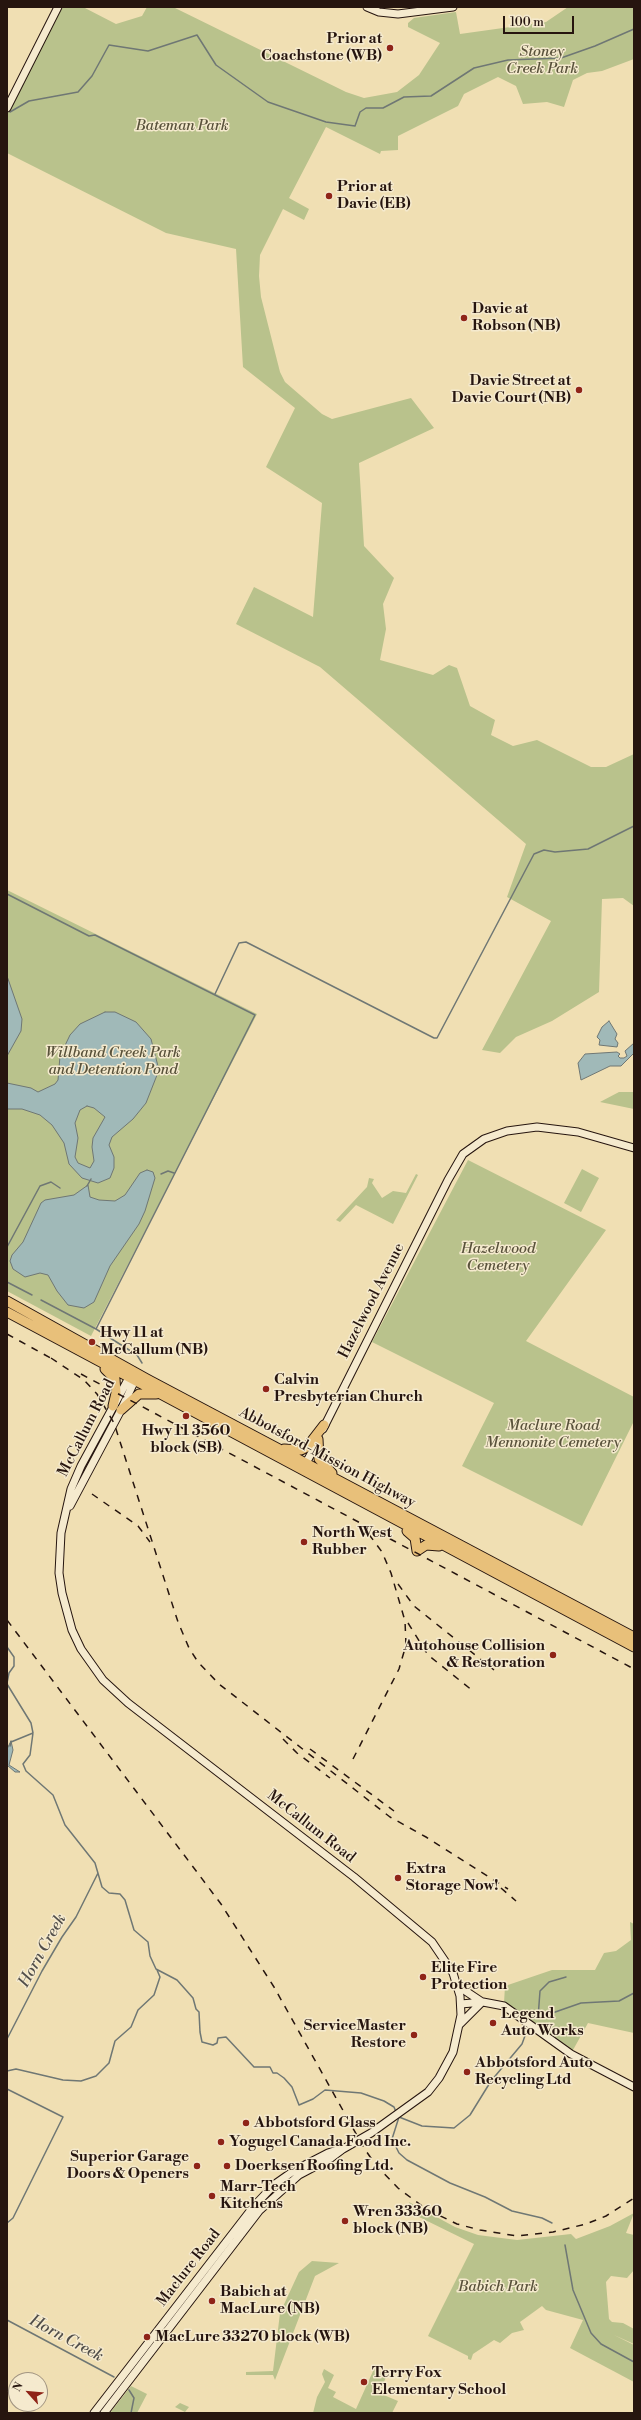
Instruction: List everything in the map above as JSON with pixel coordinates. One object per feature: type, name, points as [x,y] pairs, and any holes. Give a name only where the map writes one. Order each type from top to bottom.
[{"type":"highway","name":"Abbotsford-Mission Highway","points":[[7,1301],[34,1322]]},
{"type":"highway","points":[[7,1306],[34,1322],[113,1375],[117,1408],[139,1394],[152,1393],[165,1396]]},
{"type":"highway","name":"Abbotsford-Mission Highway","points":[[7,1312],[34,1322],[165,1396],[294,1465],[336,1483],[634,1637]]},
{"type":"highway","name":"Abbotsford-Mission Highway","points":[[132,1376],[306,1463],[336,1483],[454,1552],[634,1646]]},
{"type":"highway","points":[[278,1448],[297,1450],[307,1447],[324,1424]]},
{"type":"highway","points":[[318,1439],[319,1459],[350,1500],[412,1534],[415,1538],[417,1551],[426,1545],[432,1544],[454,1552]]},
{"type":"highway","points":[[294,1465],[306,1463]]},
{"type":"main road","points":[[7,108],[58,7]]},
{"type":"main road","points":[[366,7],[386,13],[405,14],[453,7]]},
{"type":"main road","name":"Hazelwood Avenue","points":[[306,1463],[324,1424],[454,1168],[464,1152],[484,1139],[507,1131],[537,1127],[578,1132],[634,1148]]},
{"type":"main road","name":"McCallum Road","points":[[132,1376],[67,1511],[59,1553],[62,1593],[72,1630],[81,1649],[104,1680],[128,1702],[354,1877],[432,1942],[445,1960],[458,1986],[461,2004]]},
{"type":"main road","points":[[458,1986],[483,2002]]},
{"type":"main road","points":[[460,2024],[483,2002]]},
{"type":"main road","points":[[461,2004],[483,2002],[504,2006],[571,2054],[634,2087]]},
{"type":"main road","name":"Maclure Road","points":[[104,2413],[259,2211],[299,2175],[331,2158],[378,2128],[428,2092],[445,2069],[453,2052],[460,2024],[461,2004]]},
{"type":"main road","name":"Maclure Road","points":[[94,2413],[254,2206],[276,2184],[295,2170],[328,2153],[343,2149]]},
{"type":"green space","points":[[61,7],[83,7],[116,24],[142,16],[147,7],[173,7],[346,92],[364,98],[397,92],[419,75],[440,43],[408,27],[408,23],[414,18],[456,12],[460,34],[546,22],[568,7],[634,7],[634,59],[602,71],[587,73],[573,80],[564,107],[547,102],[523,104],[516,86],[498,77],[464,94],[458,106],[398,136],[398,150],[381,151],[380,154],[326,127],[289,198],[309,209],[304,220],[283,209],[260,255],[259,276],[261,297],[280,372],[285,382],[322,414],[332,419],[411,398],[434,428],[359,463],[364,546],[394,578],[383,604],[386,629],[380,660],[433,675],[449,665],[457,668],[470,706],[495,720],[491,735],[513,746],[537,740],[591,767],[606,767],[634,754],[634,906],[623,898],[602,899],[599,992],[552,1021],[516,1037],[500,1053],[482,1050],[551,921],[507,897],[526,844],[320,667],[236,624],[254,587],[313,617],[322,503],[266,467],[295,408],[243,367],[236,249],[166,233],[7,153],[7,111]]},
{"type":"green space","name":"Willband Creek Park and Detention Pond","points":[[7,890],[257,1014],[91,1336],[7,1291]]},
{"type":"green space","points":[[619,1092],[634,1092],[634,1109],[600,1102]]},
{"type":"green space","name":"Hazelwood Cemetery","points":[[468,1160],[606,1230],[526,1341],[634,1397],[634,1421],[582,1526],[462,1466],[494,1403],[372,1342]]},
{"type":"green space","points":[[582,1169],[599,1178],[581,1212],[564,1203]]},
{"type":"green space","points":[[416,1174],[418,1175],[393,1224],[356,1205],[340,1222],[336,1220],[367,1187],[369,1178],[374,1179],[372,1183],[382,1198],[393,1191],[406,1193]]},
{"type":"green space","points":[[630,1922],[634,1924],[634,2033],[588,2023],[573,2050],[504,2003],[505,1986],[552,1970],[595,1970],[604,1953],[616,1951],[631,1940]]},
{"type":"green space","name":"Babich Park","points":[[409,2202],[455,2227],[478,2235],[517,2240],[571,2234],[576,2239],[610,2226],[634,2213],[626,2233],[634,2235],[634,2270],[627,2278],[611,2276],[606,2282],[609,2319],[612,2322],[623,2323],[634,2329],[634,2344],[614,2335],[634,2345],[634,2382],[570,2348],[583,2320],[546,2310],[542,2306],[520,2322],[524,2330],[512,2333],[500,2343],[494,2340],[473,2354],[471,2360],[468,2359],[468,2356],[428,2336],[474,2244],[415,2215]]},
{"type":"green space","points":[[312,2261],[339,2263],[315,2276],[275,2380],[273,2375],[246,2375],[246,2372],[273,2371],[280,2313],[299,2272]]},
{"type":"green space","points":[[324,2369],[334,2375],[328,2388],[336,2392],[333,2397],[356,2409],[374,2369],[387,2375],[379,2393],[398,2401],[392,2413],[313,2413],[317,2397],[325,2382],[322,2374]]},
{"type":"green space","points":[[131,2386],[147,2394],[137,2413],[110,2413]]},
{"type":"green space","points":[[180,2403],[189,2407],[185,2412],[175,2407]]},
{"type":"water","points":[[7,976],[22,1019],[21,1031],[7,1056]]},
{"type":"water","points":[[105,1012],[115,1012],[136,1022],[151,1039],[159,1070],[146,1103],[133,1119],[112,1137],[109,1145],[114,1157],[114,1168],[110,1178],[98,1183],[82,1178],[69,1164],[64,1143],[52,1125],[40,1115],[22,1109],[7,1109],[7,1083],[31,1088],[38,1092],[55,1084],[58,1080],[60,1056],[70,1035],[80,1024]],"holes":[[[87,1106],[94,1108],[105,1117],[93,1138],[92,1147],[94,1161],[90,1168],[78,1163],[75,1157],[78,1138],[75,1123],[80,1110]]]},
{"type":"water","points":[[609,1021],[617,1034],[615,1039],[618,1043],[617,1047],[599,1045],[600,1040],[597,1037],[602,1027]]},
{"type":"water","points":[[634,1043],[634,1053],[621,1066],[610,1066],[581,1080],[578,1063],[585,1054],[617,1052],[620,1054],[618,1056],[620,1058],[624,1058],[627,1056],[625,1051]]},
{"type":"water","points":[[147,1170],[153,1172],[155,1178],[145,1211],[139,1224],[110,1266],[94,1302],[84,1308],[68,1305],[57,1291],[48,1275],[40,1273],[25,1277],[13,1269],[10,1261],[12,1255],[23,1242],[41,1203],[45,1200],[74,1195],[88,1185],[90,1197],[99,1200],[115,1201],[125,1195],[140,1173]]},
{"type":"water","points":[[11,1741],[13,1750],[9,1765],[20,1772],[15,1772],[7,1765],[7,1749]]},
{"type":"waterway","points":[[10,112],[29,101],[78,92],[92,76],[109,45],[148,51],[197,35],[216,65],[268,102],[326,122],[355,126],[360,112],[366,108],[383,108],[404,97],[431,96],[474,68],[508,60],[561,58],[595,46],[634,29]]},
{"type":"waterway","points":[[215,994],[239,943],[246,942],[434,1038],[437,1038],[534,854],[544,850],[555,852],[588,849],[634,826]]},
{"type":"waterway","points":[[7,894],[89,936],[95,935],[255,1015],[96,1329]]},
{"type":"waterway","points":[[161,1174],[168,1171],[174,1173]]},
{"type":"waterway","points":[[87,1186],[91,1179]]},
{"type":"waterway","points":[[7,1247],[40,1186],[51,1182],[60,1188]]},
{"type":"waterway","points":[[7,1282],[32,1295]]},
{"type":"waterway","points":[[41,1300],[96,1329],[137,1355],[142,1363]]},
{"type":"waterway","points":[[7,1647],[14,1657],[14,1666],[9,1673],[7,1683]]},
{"type":"waterway","points":[[7,1684],[31,1723],[33,1733],[30,1755],[23,1764],[26,1771],[53,1795],[65,1825],[95,1863],[102,1887],[109,1893],[120,1894],[125,1900],[134,1930],[148,1942],[150,1956],[156,1969],[177,1980],[193,1998],[196,2009],[199,2012],[202,2042],[213,2045],[217,2043],[218,2038],[226,2037],[254,2067],[270,2067],[273,2073],[277,2073],[284,2078],[292,2087],[299,2105],[313,2099],[325,2090],[361,2093],[384,2101],[394,2107],[396,2112]]},
{"type":"waterway","points":[[10,1746],[11,1742],[33,1733]]},
{"type":"waterway","name":"Horn Creek","points":[[7,2039],[42,1971],[76,1917],[98,1873]]},
{"type":"waterway","points":[[7,2071],[16,2069],[63,2080],[81,2081],[96,2076],[109,2063],[115,2041],[131,2027],[138,2010],[154,1995],[160,1977],[157,1970]]},
{"type":"waterway","points":[[566,1977],[549,1982],[540,1991],[538,2018],[581,2003],[619,2001],[634,1993]]},
{"type":"waterway","points":[[399,2117],[422,2126],[454,2128],[470,2115],[491,2081],[522,2044],[526,2033]]},
{"type":"waterway","name":"Horn Creek","points":[[7,2089],[63,2117],[13,2218],[7,2223]]},
{"type":"waterway","points":[[399,2117],[392,2139],[399,2153],[407,2160],[450,2183],[485,2197],[512,2211],[542,2218],[552,2223]]},
{"type":"waterway","points":[[565,2245],[573,2290],[591,2333],[601,2344],[634,2362]]},
{"type":"waterway","name":"Horn Creek","points":[[7,2320],[114,2377]]},
{"type":"waterway","name":"Horn Creek","points":[[129,2390],[134,2398],[131,2413]]},
{"type":"railway","points":[[7,1334],[56,1361]]},
{"type":"railway","points":[[51,1358],[84,1380],[97,1394],[114,1423],[178,1622],[189,1648],[198,1662],[219,1684],[390,1817],[426,1837],[508,1889]]},
{"type":"railway","points":[[81,1374],[634,1669]]},
{"type":"railway","points":[[92,1494],[138,1526],[150,1542]]},
{"type":"railway","points":[[353,1759],[399,1669],[406,1645],[405,1621],[391,1573],[382,1552],[365,1529]]},
{"type":"railway","points":[[398,1584],[414,1606],[494,1670]]},
{"type":"railway","points":[[7,1620],[221,1904],[274,1987],[364,2148],[375,2164],[398,2188],[426,2209],[457,2224],[480,2230],[517,2236],[553,2232],[586,2224],[606,2216],[634,2198]]},
{"type":"railway","points":[[408,1623],[428,1655],[473,1691]]},
{"type":"railway","points":[[283,1739],[297,1753],[330,1778]]},
{"type":"railway","points":[[310,1749],[394,1811]]},
{"type":"railway","points":[[501,1888],[516,1901]]},
{"type":"place","name":"Prior at Coachstone (WB)","points":[[390,48]]},
{"type":"place","name":"Prior at Davie (EB)","points":[[329,196]]},
{"type":"place","name":"Davie at Robson (NB)","points":[[464,318]]},
{"type":"place","name":"Davie Street at Davie Court (NB)","points":[[579,390]]},
{"type":"place","name":"Hwy 11 at McCallum (NB)","points":[[92,1342]]},
{"type":"place","name":"Calvin Presbyterian Church","points":[[266,1389]]},
{"type":"place","name":"Hwy 11 3560 block (SB)","points":[[186,1416]]},
{"type":"place","name":"North West Rubber","points":[[304,1542]]},
{"type":"place","name":"Autohouse Collision & Restoration","points":[[553,1655]]},
{"type":"place","name":"Extra Storage Now!","points":[[398,1878]]},
{"type":"place","name":"Elite Fire Protection","points":[[423,1977]]},
{"type":"place","name":"Legend Auto Works","points":[[493,2023]]},
{"type":"place","name":"ServiceMaster Restore","points":[[414,2035]]},
{"type":"place","name":"Abbotsford Auto Recycling Ltd","points":[[467,2072]]},
{"type":"place","name":"Abbotsford Glass","points":[[246,2123]]},
{"type":"place","name":"Yogugel Canada Food Inc.","points":[[221,2142]]},
{"type":"place","name":"Superior Garage Doors & Openers","points":[[197,2166]]},
{"type":"place","name":"Doerksen Roofing Ltd.","points":[[227,2166]]},
{"type":"place","name":"Marr-Tech Kitchens","points":[[212,2196]]},
{"type":"place","name":"Wren 33360 block (NB)","points":[[345,2221]]},
{"type":"place","name":"Babich at MacLure (NB)","points":[[212,2301]]},
{"type":"place","name":"MacLure 33270 block (WB)","points":[[147,2337]]},
{"type":"place","name":"Terry Fox Elementary School","points":[[364,2382]]},
{"type":"park label","name":"Stoney Creek Park","points":[[542,60]]},
{"type":"park label","name":"Bateman Park","points":[[182,126]]},
{"type":"park label","name":"Maclure Road Mennonite Cemetery","points":[[553,1434]]}]
